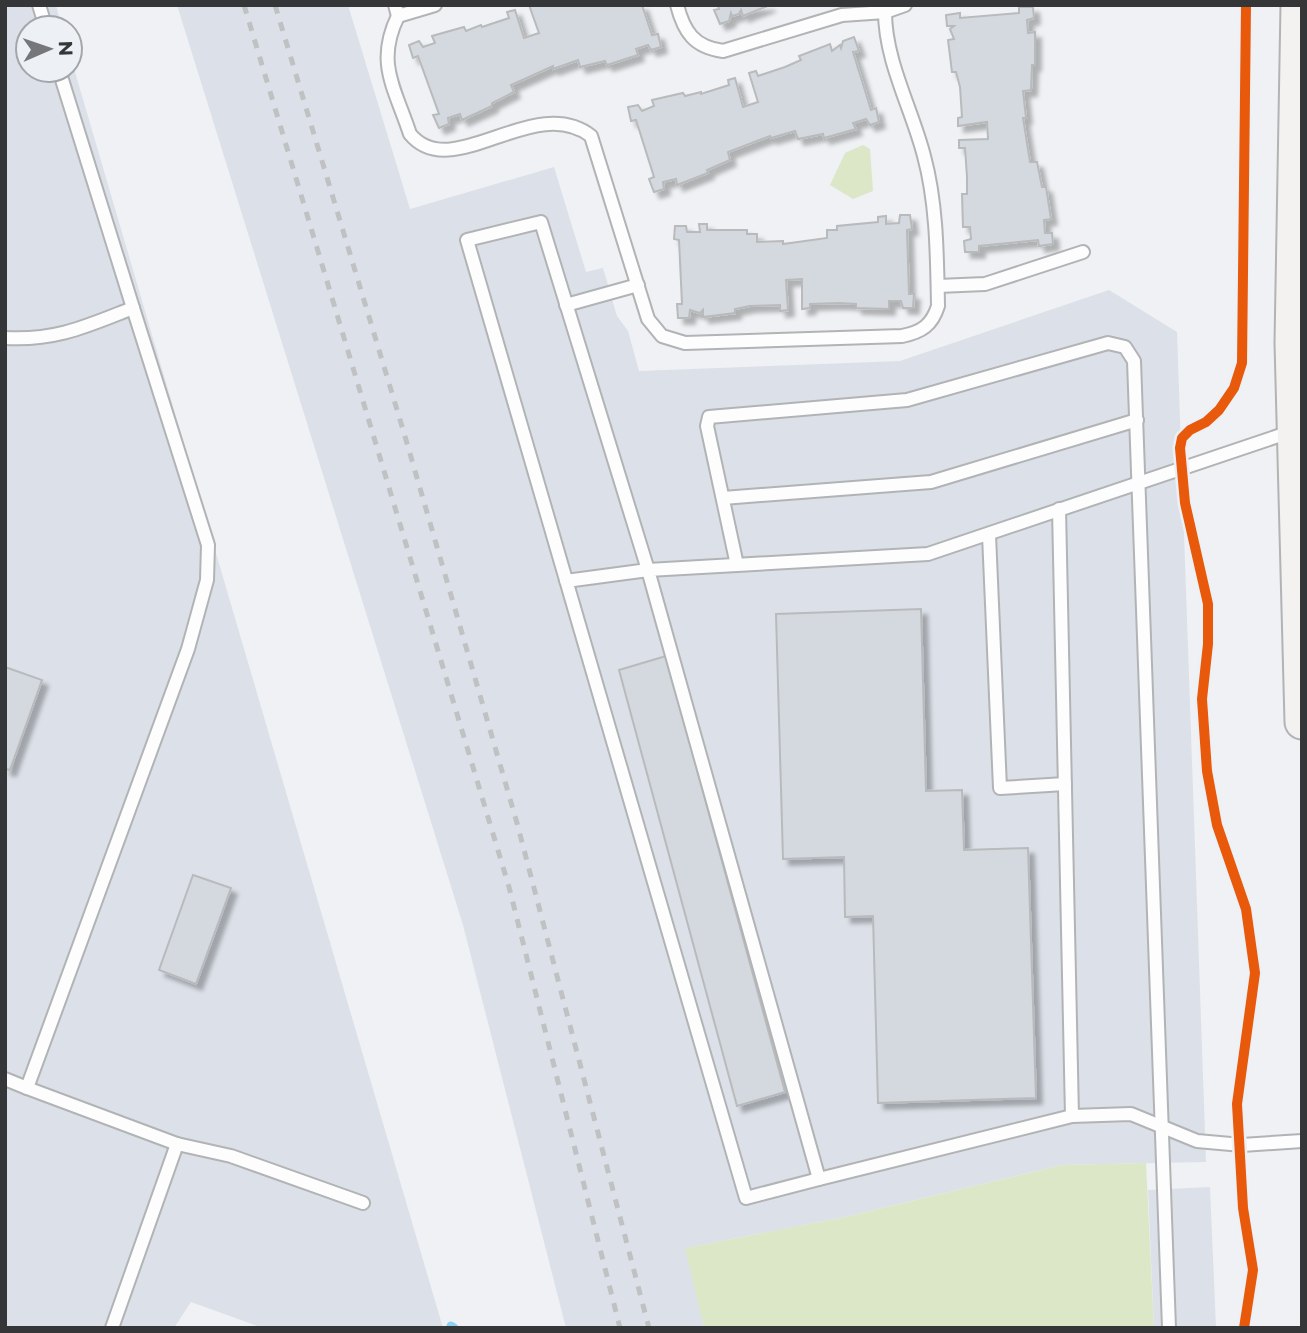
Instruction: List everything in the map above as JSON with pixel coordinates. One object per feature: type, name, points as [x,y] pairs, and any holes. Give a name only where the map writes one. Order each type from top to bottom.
[{"type":"main road","points":[[1298,5],[1293,431],[1302,722]]},
{"type":"lane","points":[[435,5],[396,11],[386,45],[385,59],[410,134],[428,148],[449,150],[542,123],[557,121],[581,128],[591,136],[597,149],[638,285],[654,328],[673,341],[685,343],[917,333],[934,318],[938,306],[938,286],[931,188],[924,156],[887,41],[884,8]]},
{"type":"lane","points":[[677,5],[682,26],[693,40],[707,49],[723,51],[842,15],[905,5]]},
{"type":"lane","points":[[27,1087],[188,649],[207,580],[208,545],[63,84]]},
{"type":"lane","points":[[818,1179],[648,570],[541,222],[467,240],[746,1198],[1072,1116],[1130,1114],[1197,1141],[1242,1145],[1302,1141]]},
{"type":"lane","points":[[938,286],[985,284],[1083,252]]},
{"type":"lane","points":[[566,305],[638,285]]},
{"type":"lane","points":[[5,338],[38,340],[81,328],[133,308]]},
{"type":"lane","points":[[737,565],[707,426],[709,417],[907,400],[1108,343],[1125,347],[1134,361],[1169,1328]]},
{"type":"lane","points":[[723,498],[931,482],[1137,420]]},
{"type":"lane","points":[[566,581],[648,570],[928,554],[1293,431]]},
{"type":"lane","points":[[1059,509],[1072,1116]]},
{"type":"lane","points":[[989,535],[1000,788],[1065,783]]},
{"type":"lane","points":[[5,1079],[177,1144],[231,1156],[363,1203]]},
{"type":"lane","points":[[113,1328],[177,1144]]},
{"type":"shaded area","points":[[5,5],[56,5],[58,14],[14,14],[14,84],[78,84],[443,1328],[263,1328],[191,1302],[174,1328],[5,1328]]},
{"type":"shaded area","points":[[177,5],[348,5],[410,209],[554,167],[586,272],[603,268],[617,316],[628,331],[639,371],[900,361],[1109,290],[1177,332],[1206,1162],[1062,1165],[845,1217],[686,1248],[704,1328],[566,1328],[463,925]]},
{"type":"shaded area","points":[[1210,1187],[1216,1328],[1154,1328],[1148,1190]]},
{"type":"green space","points":[[863,145],[870,149],[873,191],[853,199],[830,185],[845,153]]},
{"type":"green space","points":[[1146,1163],[1154,1328],[704,1328],[685,1248],[845,1217],[1062,1165]]},
{"type":"building","points":[[529,5],[642,5],[652,35],[658,34],[661,47],[651,50],[648,45],[636,49],[638,55],[607,65],[605,61],[580,67],[578,60],[553,69],[553,66],[511,85],[514,92],[492,103],[492,106],[462,120],[460,114],[448,118],[449,124],[439,128],[433,115],[439,114],[418,56],[413,58],[409,45],[419,41],[423,47],[435,43],[432,36],[464,27],[466,31],[481,25],[482,27],[509,18],[507,12],[515,10],[524,38],[539,33]]},
{"type":"building","points":[[718,5],[770,5],[743,16],[741,10],[739,14],[732,16],[731,13],[729,21],[720,24],[714,10],[719,9]]},
{"type":"building","points":[[1019,7],[1033,7],[1034,18],[1027,20],[1028,33],[1035,32],[1035,65],[1032,65],[1031,90],[1023,91],[1026,118],[1023,118],[1030,162],[1037,162],[1042,187],[1046,187],[1051,219],[1044,220],[1045,233],[1052,233],[1053,244],[1039,246],[1038,240],[979,246],[979,252],[965,252],[964,241],[971,239],[970,227],[963,227],[962,194],[967,194],[967,177],[965,148],[959,148],[959,140],[988,139],[987,122],[958,126],[958,118],[962,117],[960,87],[956,72],[952,72],[948,40],[954,39],[950,29],[954,26],[947,26],[946,15],[960,13],[960,18],[1019,13]]},
{"type":"building","points":[[854,37],[859,51],[853,52],[871,110],[876,108],[879,122],[870,125],[866,119],[853,123],[856,129],[824,138],[823,134],[798,139],[795,131],[771,138],[770,136],[728,152],[730,160],[707,170],[708,173],[677,185],[676,179],[663,182],[664,189],[654,192],[649,179],[654,177],[636,120],[631,121],[628,107],[638,105],[642,111],[654,106],[652,100],[683,93],[685,96],[701,94],[729,85],[728,80],[735,78],[743,107],[758,102],[749,73],[756,71],[758,76],[785,67],[801,60],[799,56],[830,44],[832,51],[840,45],[841,48],[843,41]]},
{"type":"building","points":[[900,215],[910,215],[912,229],[907,230],[909,294],[914,294],[913,308],[903,308],[901,301],[889,301],[889,309],[856,308],[856,304],[839,303],[810,304],[810,308],[802,309],[802,279],[786,280],[788,310],[780,311],[780,305],[750,306],[735,309],[735,313],[703,317],[703,310],[700,313],[690,310],[689,318],[678,318],[677,304],[682,304],[679,240],[674,239],[675,226],[686,226],[687,232],[700,232],[699,224],[707,224],[707,230],[747,230],[747,234],[757,234],[757,242],[783,241],[783,244],[827,238],[827,230],[837,230],[837,226],[878,222],[878,217],[886,216],[886,224],[899,223]]},
{"type":"building","points":[[921,609],[926,791],[962,790],[964,850],[1028,848],[1036,1098],[878,1103],[873,916],[845,917],[844,857],[783,859],[776,614]]},
{"type":"building","points":[[666,656],[785,1092],[737,1106],[619,670]]},
{"type":"building","points":[[5,667],[42,680],[10,770],[5,769]]},
{"type":"building","points":[[193,875],[231,888],[196,984],[159,970]]},
{"type":"railway","points":[[244,5],[509,887],[620,1328]]},
{"type":"railway","points":[[275,5],[404,433],[517,823],[649,1328]]},
{"type":"cycle path","points":[[1244,1328],[1253,1270],[1243,1208],[1237,1104],[1255,973],[1246,909],[1217,825],[1207,771],[1202,699],[1208,644],[1208,604],[1185,503],[1180,448],[1182,438],[1190,430],[1206,422],[1219,410],[1234,388],[1242,363],[1246,5]]}]
